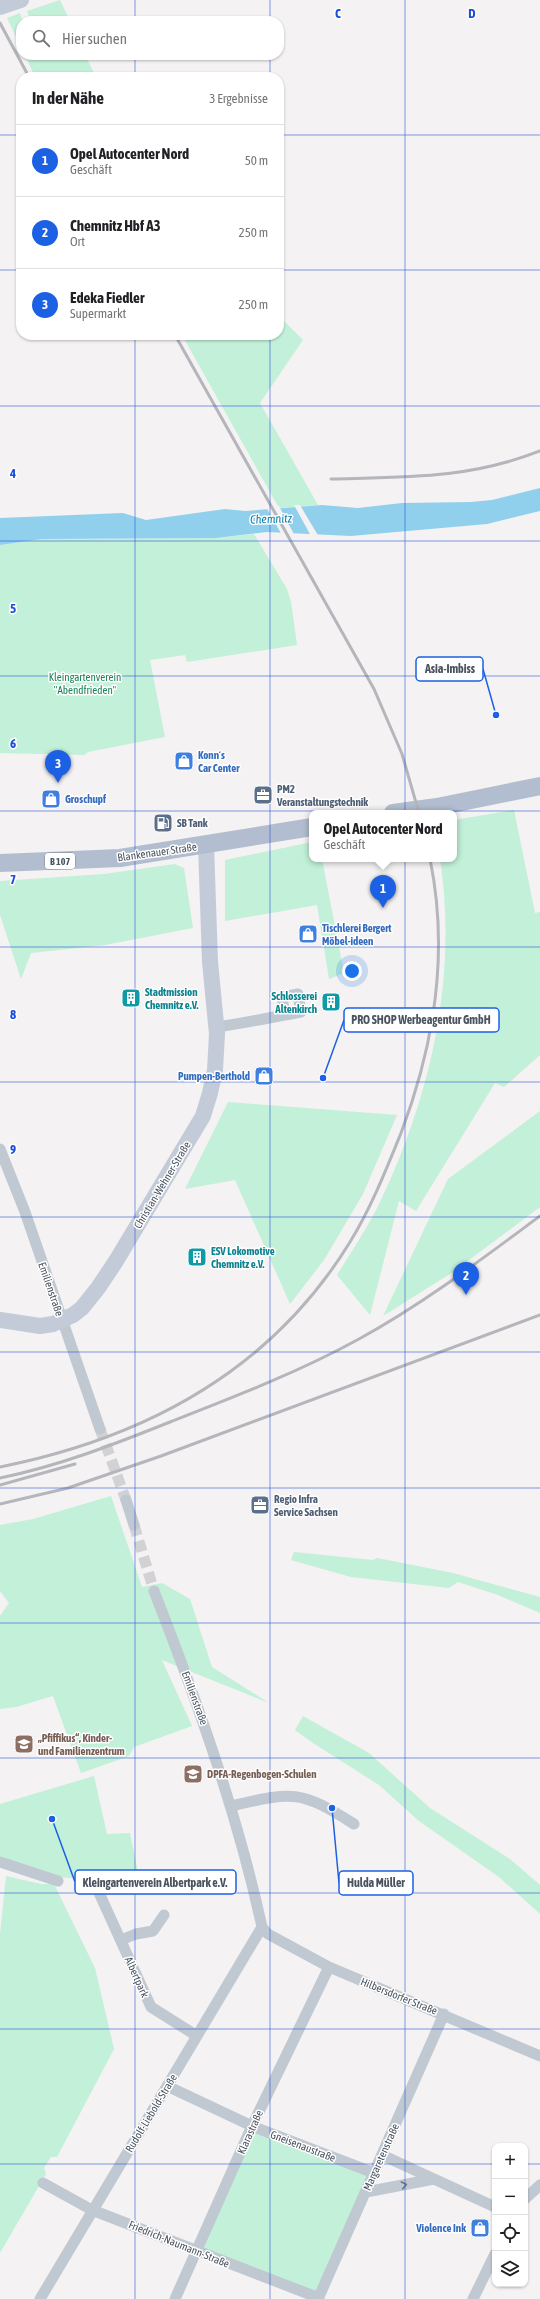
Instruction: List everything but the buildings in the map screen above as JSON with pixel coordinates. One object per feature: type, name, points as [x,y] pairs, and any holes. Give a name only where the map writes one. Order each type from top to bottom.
[{"type":"main road","points":[[0,7],[21,0]]},
{"type":"main road","points":[[415,810],[437,807],[540,786]]},
{"type":"main road","name":"Blankenauer Straße","points":[[0,863],[120,858],[309,828]]},
{"type":"main road","name":"Christian-Wehner-Straße","points":[[62,1321],[82,1308],[98,1288],[203,1116],[210,1093],[215,1070],[217,1027],[210,962],[206,845]]},
{"type":"main road","points":[[0,1320],[40,1326],[62,1321]]},
{"type":"street","points":[[217,1027],[285,1015]]},
{"type":"street","name":"Emilienstraße","points":[[0,1149],[100,1429]]},
{"type":"street","points":[[126,1500],[134,1524]]},
{"type":"street","name":"Emilienstraße","points":[[154,1591],[187,1675],[231,1806],[262,1927]]},
{"type":"street","points":[[231,1806],[282,1796],[296,1795],[319,1802],[354,1824]]},
{"type":"street","points":[[0,1862],[58,1881]]},
{"type":"street","name":"Albertpark","points":[[100,1895],[151,2007],[197,2036]]},
{"type":"street","points":[[121,1940],[136,1934],[153,1931],[164,1915]]},
{"type":"street","name":"Hilbersdorfer Straße","points":[[262,1927],[268,1934],[329,1967],[444,2014],[540,2056]]},
{"type":"street","name":"Rudolf-Liebold-Straße","points":[[40,2299],[262,1927]]},
{"type":"street","name":"Klarastraße","points":[[176,2299],[198,2252],[252,2126],[329,1967]]},
{"type":"street","name":"Margaretenstraße","points":[[318,2299],[444,2014]]},
{"type":"street","name":"Gneisenaustraße","points":[[166,2086],[252,2126],[374,2173]]},
{"type":"street","points":[[382,2155],[492,2207]]},
{"type":"street","points":[[366,2192],[434,2179]]},
{"type":"street","name":"Friedrich-Naumann-Straße","points":[[43,2183],[92,2210],[318,2299]]},
{"type":"street","points":[[528,2196],[540,2186]]},
{"type":"street","points":[[473,2299],[492,2260]]},
{"type":"green space","points":[[60,0],[68,16],[29,16],[27,11]]},
{"type":"green space","points":[[20,13],[21,16],[16,16],[16,37],[7,18]]},
{"type":"green space","points":[[27,60],[88,60],[94,72],[33,72]]},
{"type":"green space","points":[[284,321],[303,340],[260,403],[318,505],[279,508],[185,340],[284,340]]},
{"type":"green space","name":"Kleingartenverein \"Abendfrieden\"","points":[[254,534],[287,589],[291,602],[297,645],[187,662],[185,655],[150,660],[165,737],[88,752],[84,755],[0,753],[0,545],[42,539],[216,538]]},
{"type":"green space","points":[[514,810],[535,913],[540,912],[540,1055],[504,1087],[495,1083],[416,1211],[399,1201],[370,1315],[337,1275],[365,1230],[380,1202],[398,1161],[426,1078],[436,1035],[442,991],[445,947],[445,903],[440,862],[457,862],[457,820]]},
{"type":"green space","points":[[309,843],[309,862],[323,862],[344,973],[329,979],[317,905],[225,921],[225,860]]},
{"type":"green space","points":[[175,864],[184,868],[193,928],[105,945],[31,953],[21,979],[0,915],[0,881],[104,874]]},
{"type":"green space","points":[[228,1102],[397,1115],[363,1194],[324,1260],[290,1304],[235,1180],[185,1189]]},
{"type":"green space","points":[[540,1111],[540,1207],[453,1272],[383,1316],[448,1179]]},
{"type":"green space","points":[[111,1496],[142,1587],[162,1583],[190,1599],[212,1667],[269,1703],[162,1660],[192,1726],[134,1747],[129,1756],[81,1773],[53,1696],[16,1707],[0,1709],[0,1616],[9,1603],[0,1591],[0,1525],[33,1519]]},
{"type":"green space","points":[[294,1552],[373,1560],[377,1558],[453,1573],[540,1597],[540,1613],[498,1595],[458,1582],[449,1588],[351,1577],[291,1560]]},
{"type":"green space","points":[[303,1716],[369,1753],[430,1808],[510,1859],[540,1885],[540,1914],[499,1877],[419,1821],[379,1785],[295,1730]]},
{"type":"green space","points":[[94,1776],[107,1834],[130,1833],[139,1877],[88,1879],[56,1877],[0,1857],[0,1804]]},
{"type":"green space","points":[[6,1876],[41,1884],[54,1884],[95,1968],[114,2049],[57,2157],[51,2157],[44,2168],[46,2174],[0,2253],[0,1934]]},
{"type":"green space","points":[[254,2129],[371,2175],[317,2294],[201,2251]]},
{"type":"water","name":"Chemnitz","points":[[540,488],[540,511],[487,524],[351,536],[267,532],[216,538],[42,539],[0,545],[0,518],[123,513],[146,520],[225,509],[245,511],[322,505],[358,508],[402,503],[471,502],[492,500]]},
{"type":"pier","points":[[294,505],[300,505],[319,537],[311,536]]},
{"type":"pier","points":[[279,506],[295,536],[282,535],[266,507]]},
{"type":"tunnel","points":[[100,1429],[126,1500]]},
{"type":"tunnel","points":[[134,1525],[154,1591]]},
{"type":"railway","points":[[0,23],[16,53]]},
{"type":"railway","points":[[20,60],[26,72]]},
{"type":"railway","points":[[178,340],[374,689],[402,754],[418,810]]},
{"type":"railway","points":[[331,479],[412,477],[462,472],[488,467],[540,451]]},
{"type":"railway","points":[[0,1467],[53,1454],[105,1438],[154,1417],[200,1392],[243,1362],[282,1328],[318,1288],[358,1229],[384,1175],[401,1133],[422,1066],[430,1032],[438,963],[436,894],[431,862]]},
{"type":"railway","points":[[0,1478],[65,1461],[108,1446],[242,1393],[290,1373],[336,1351],[383,1325],[429,1296],[540,1216]]},
{"type":"railway","points":[[0,1504],[68,1488],[161,1456],[540,1315]]},
{"type":"railway","points":[[0,1485],[75,1464]]},
{"type":"place","name":"Asia-Imbiss","points":[[496,715]]},
{"type":"place","name":"Konn´s Car Center","points":[[184,761]]},
{"type":"place","name":"Edeka Fiedler","points":[[58,783]]},
{"type":"place","name":"PM2 Veranstaltungstechnik","points":[[263,795]]},
{"type":"place","name":"Groschupf","points":[[51,799]]},
{"type":"place","name":"SB Tank","points":[[163,823]]},
{"type":"place","name":"Opel Autocenter Nord","points":[[383,908]]},
{"type":"place","name":"Tischlerei Bergert Möbel-ideen","points":[[308,934]]},
{"type":"place","name":"Stadtmission Chemnitz e.V.","points":[[131,998]]},
{"type":"place","name":"Schlosserei Altenkirch","points":[[331,1002]]},
{"type":"place","name":"Pumpen-Berthold","points":[[264,1076]]},
{"type":"place","name":"PRO SHOP Werbeagentur GmbH","points":[[323,1078]]},
{"type":"place","name":"ESV Lokomotive Chemnitz e.V.","points":[[197,1257]]},
{"type":"place","name":"Chemnitz Hbf A3","points":[[466,1295]]},
{"type":"place","name":"Regio Infra Service Sachsen","points":[[260,1505]]},
{"type":"place","name":"„Pfiffikus“, Kinder- und Familienzentrum","points":[[24,1744]]},
{"type":"place","name":"DPFA-Regenbogen-Schulen","points":[[193,1774]]},
{"type":"place","name":"Hulda Müller","points":[[332,1808]]},
{"type":"place","name":"Kleingartenverein Albertpark e.V.","points":[[52,1819]]},
{"type":"place","name":"Violence Ink","points":[[480,2228]]}]
